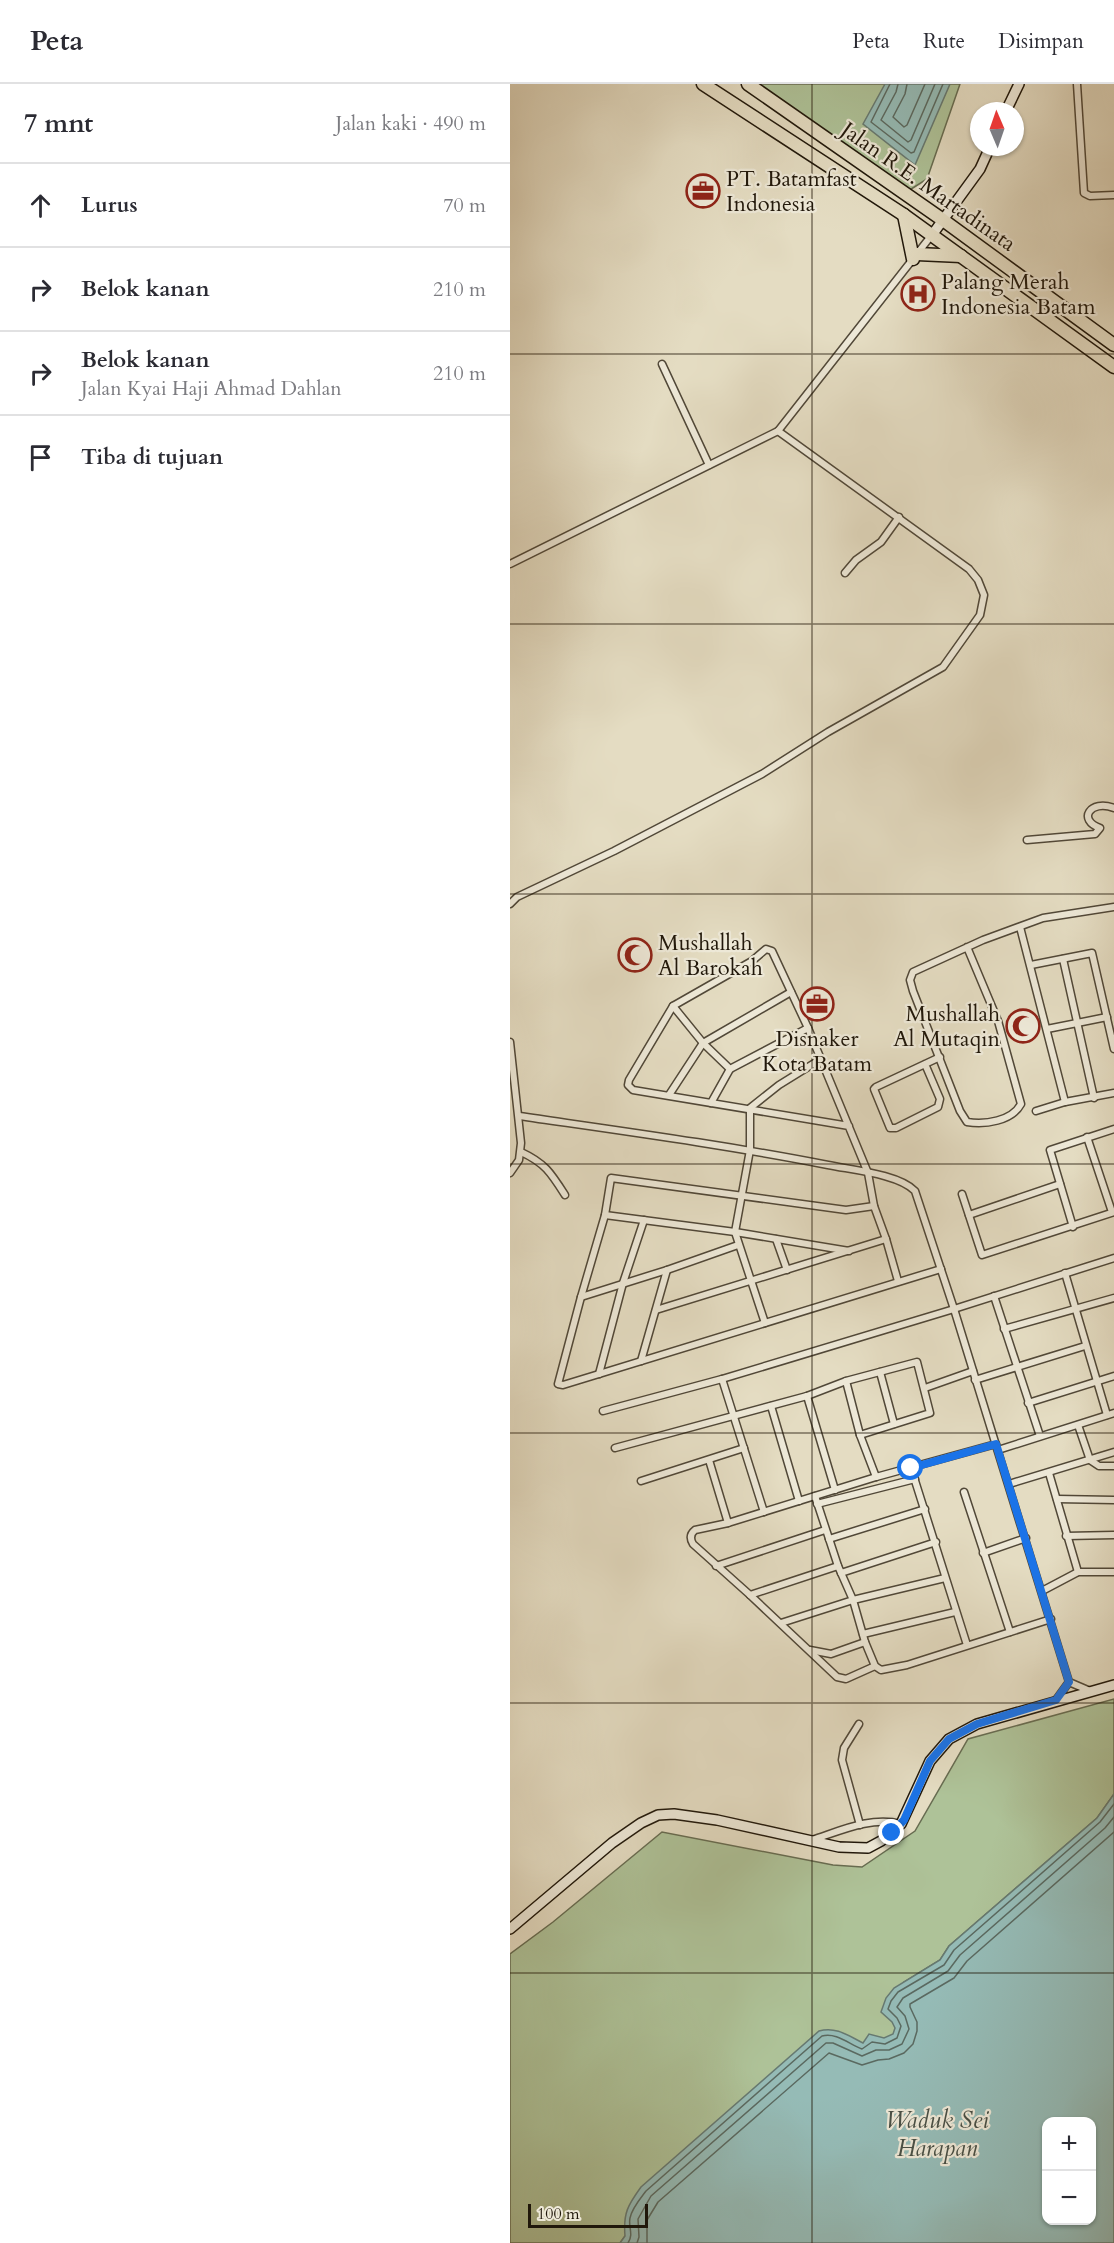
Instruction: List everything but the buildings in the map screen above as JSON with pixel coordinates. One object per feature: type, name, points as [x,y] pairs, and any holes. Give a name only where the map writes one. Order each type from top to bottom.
[{"type":"highway","name":"Jalan R.E. Martadinata","points":[[703,84],[904,215],[938,228],[961,256],[1114,367]]},
{"type":"highway","name":"Jalan R.E. Martadinata","points":[[748,84],[938,228],[1114,345]]},
{"type":"highway","points":[[904,215],[915,256],[961,256]]},
{"type":"main road","points":[[1010,102],[1019,84]]},
{"type":"main road","points":[[938,228],[980,169],[986,156]]},
{"type":"main road","points":[[510,1929],[612,1843],[640,1823],[658,1815],[674,1814],[717,1820],[839,1847],[868,1848],[881,1842],[901,1824],[930,1761],[949,1739],[977,1724],[1114,1685]]},
{"type":"street","points":[[1077,84],[1084,193],[1090,196],[1114,195]]},
{"type":"street","points":[[510,564],[778,430],[938,228]]},
{"type":"street","points":[[662,364],[709,465]]},
{"type":"street","points":[[510,904],[517,897],[762,774],[828,732],[943,667],[980,615],[984,595],[978,580],[969,569],[778,430]]},
{"type":"street","points":[[845,573],[856,560],[881,542],[899,517]]},
{"type":"street","points":[[1027,840],[1095,834],[1100,828],[1093,826],[1089,821],[1088,814],[1091,809],[1101,805],[1114,808]]},
{"type":"street","points":[[967,947],[998,1021],[1021,1104],[1017,1111],[1003,1119],[981,1123],[967,1122],[960,1111],[910,980],[913,972],[967,947],[1043,918],[1114,907]]},
{"type":"street","points":[[1020,927],[1065,1102]]},
{"type":"street","points":[[849,1126],[633,1090],[628,1085],[673,1006],[752,961],[766,949],[772,951],[808,1028],[849,1126],[868,1173],[874,1206],[898,1281]]},
{"type":"street","points":[[1031,965],[1092,953],[1114,1049]]},
{"type":"street","points":[[1063,959],[1094,1098]]},
{"type":"street","points":[[669,1095],[703,1043],[791,992]]},
{"type":"street","points":[[673,1006],[703,1043],[729,1069]]},
{"type":"street","points":[[1047,1029],[1107,1017]]},
{"type":"street","points":[[711,1102],[729,1069],[808,1028]]},
{"type":"street","points":[[510,1042],[521,1152],[519,1160],[510,1173]]},
{"type":"street","points":[[925,1064],[940,1104],[896,1128],[890,1128],[873,1092],[874,1089],[925,1064],[940,1057]]},
{"type":"street","points":[[750,1108],[779,1085],[821,1059]]},
{"type":"street","points":[[1036,1112],[1065,1102],[1114,1094]]},
{"type":"street","points":[[750,1108],[750,1150],[735,1232],[765,1323]]},
{"type":"street","points":[[519,1116],[750,1150],[868,1173],[908,1184],[915,1191],[1026,1538],[1069,1682]]},
{"type":"street","points":[[1073,1227],[1050,1150],[1114,1129]]},
{"type":"street","points":[[962,1194],[982,1255],[1113,1212],[1087,1137]]},
{"type":"street","points":[[521,1152],[535,1158],[547,1168],[565,1195]]},
{"type":"street","points":[[874,1206],[846,1210],[611,1178],[605,1215],[558,1384],[599,1374],[941,1269]]},
{"type":"street","points":[[969,1215],[1060,1184]]},
{"type":"street","points":[[605,1215],[735,1232],[849,1251]]},
{"type":"street","points":[[599,1374],[623,1283],[644,1220]]},
{"type":"street","points":[[777,1239],[787,1270]]},
{"type":"street","points":[[656,1311],[886,1239]]},
{"type":"street","points":[[581,1297],[738,1245]]},
{"type":"street","points":[[603,1411],[722,1379],[1114,1258]]},
{"type":"street","points":[[641,1361],[667,1270]]},
{"type":"street","points":[[1065,1273],[1107,1416]]},
{"type":"street","points":[[994,1296],[1040,1436]]},
{"type":"street","points":[[1004,1329],[1114,1298]]},
{"type":"street","points":[[975,1380],[1085,1346]]},
{"type":"street","points":[[615,1448],[807,1396],[846,1382],[917,1362],[930,1413],[860,1435]]},
{"type":"street","points":[[925,1388],[973,1371]]},
{"type":"street","points":[[879,1372],[894,1424]]},
{"type":"street","points":[[1028,1403],[1114,1376]]},
{"type":"street","points":[[722,1379],[764,1512]]},
{"type":"street","points":[[846,1382],[860,1435],[876,1477]]},
{"type":"street","points":[[807,1396],[835,1490]]},
{"type":"street","points":[[771,1406],[799,1501]]},
{"type":"street","points":[[876,1666],[846,1678],[837,1677],[693,1544],[691,1537],[695,1530],[728,1523],[876,1477],[1040,1436],[1114,1413]]},
{"type":"street","points":[[1078,1425],[1090,1460],[1099,1466],[1114,1466]]},
{"type":"street","points":[[641,1481],[744,1448]]},
{"type":"street","points":[[1009,1484],[1114,1452]]},
{"type":"street","points":[[709,1460],[728,1523]]},
{"type":"street","points":[[911,1468],[926,1509],[967,1646]]},
{"type":"street","points":[[1049,1473],[1078,1572]]},
{"type":"street","points":[[817,1504],[915,1479]]},
{"type":"street","points":[[963,1492],[1010,1632]]},
{"type":"street","points":[[815,1496],[838,1566],[853,1600],[865,1642],[876,1666],[882,1670],[893,1669],[1051,1618]]},
{"type":"street","points":[[1057,1499],[1114,1500]]},
{"type":"street","points":[[829,1539],[926,1509]]},
{"type":"street","points":[[717,1566],[825,1530]]},
{"type":"street","points":[[1066,1536],[1114,1535]]},
{"type":"street","points":[[983,1553],[1026,1538]]},
{"type":"street","points":[[841,1573],[936,1542]]},
{"type":"street","points":[[750,1595],[838,1566]]},
{"type":"street","points":[[1042,1592],[1078,1572],[1114,1572]]},
{"type":"street","points":[[781,1623],[853,1600],[945,1578]]},
{"type":"street","points":[[863,1634],[955,1612]]},
{"type":"street","points":[[807,1648],[814,1652],[831,1654],[865,1642]]},
{"type":"street","points":[[1069,1682],[1090,1691]]},
{"type":"street","points":[[1056,1700],[1069,1682]]},
{"type":"street","points":[[859,1724],[844,1748],[842,1760],[860,1825]]},
{"type":"street","points":[[810,1841],[860,1825],[888,1822],[901,1824]]},
{"type":"green space","points":[[748,84],[960,84],[927,179],[905,193]]},
{"type":"green space","points":[[1114,1699],[1114,1794],[1097,1818],[949,1946],[940,1960],[904,1982],[925,2029],[625,2236],[620,2243],[510,2243],[510,1954],[553,1922],[662,1832],[833,1865],[862,1867],[915,1831],[968,1739]]},
{"type":"water","points":[[885,84],[950,84],[915,165],[863,124]]},
{"type":"water","name":"Waduk Sei Harapan","points":[[1114,1794],[1114,2243],[620,2243],[625,2236],[627,2210],[641,2187],[819,2031],[837,2031],[863,2043],[869,2034],[884,2038],[893,2034],[895,2028],[892,2022],[881,2012],[886,1998],[894,1988],[940,1960],[949,1946],[1097,1818]]},
{"type":"place","name":"PT. Batamfast Indonesia","points":[[703,191]]},
{"type":"place","name":"Palang Merah Indonesia Batam","points":[[918,294]]},
{"type":"place","name":"Mushallah Al Barokah","points":[[635,955]]},
{"type":"place","name":"Disnaker Kota Batam","points":[[817,1004]]},
{"type":"place","name":"Mushallah Al Mutaqin","points":[[1023,1026]]},
{"type":"route","points":[[892,1833],[904,1820],[930,1761],[949,1739],[977,1724],[1056,1700],[1069,1682],[996,1444],[911,1468]]}]
